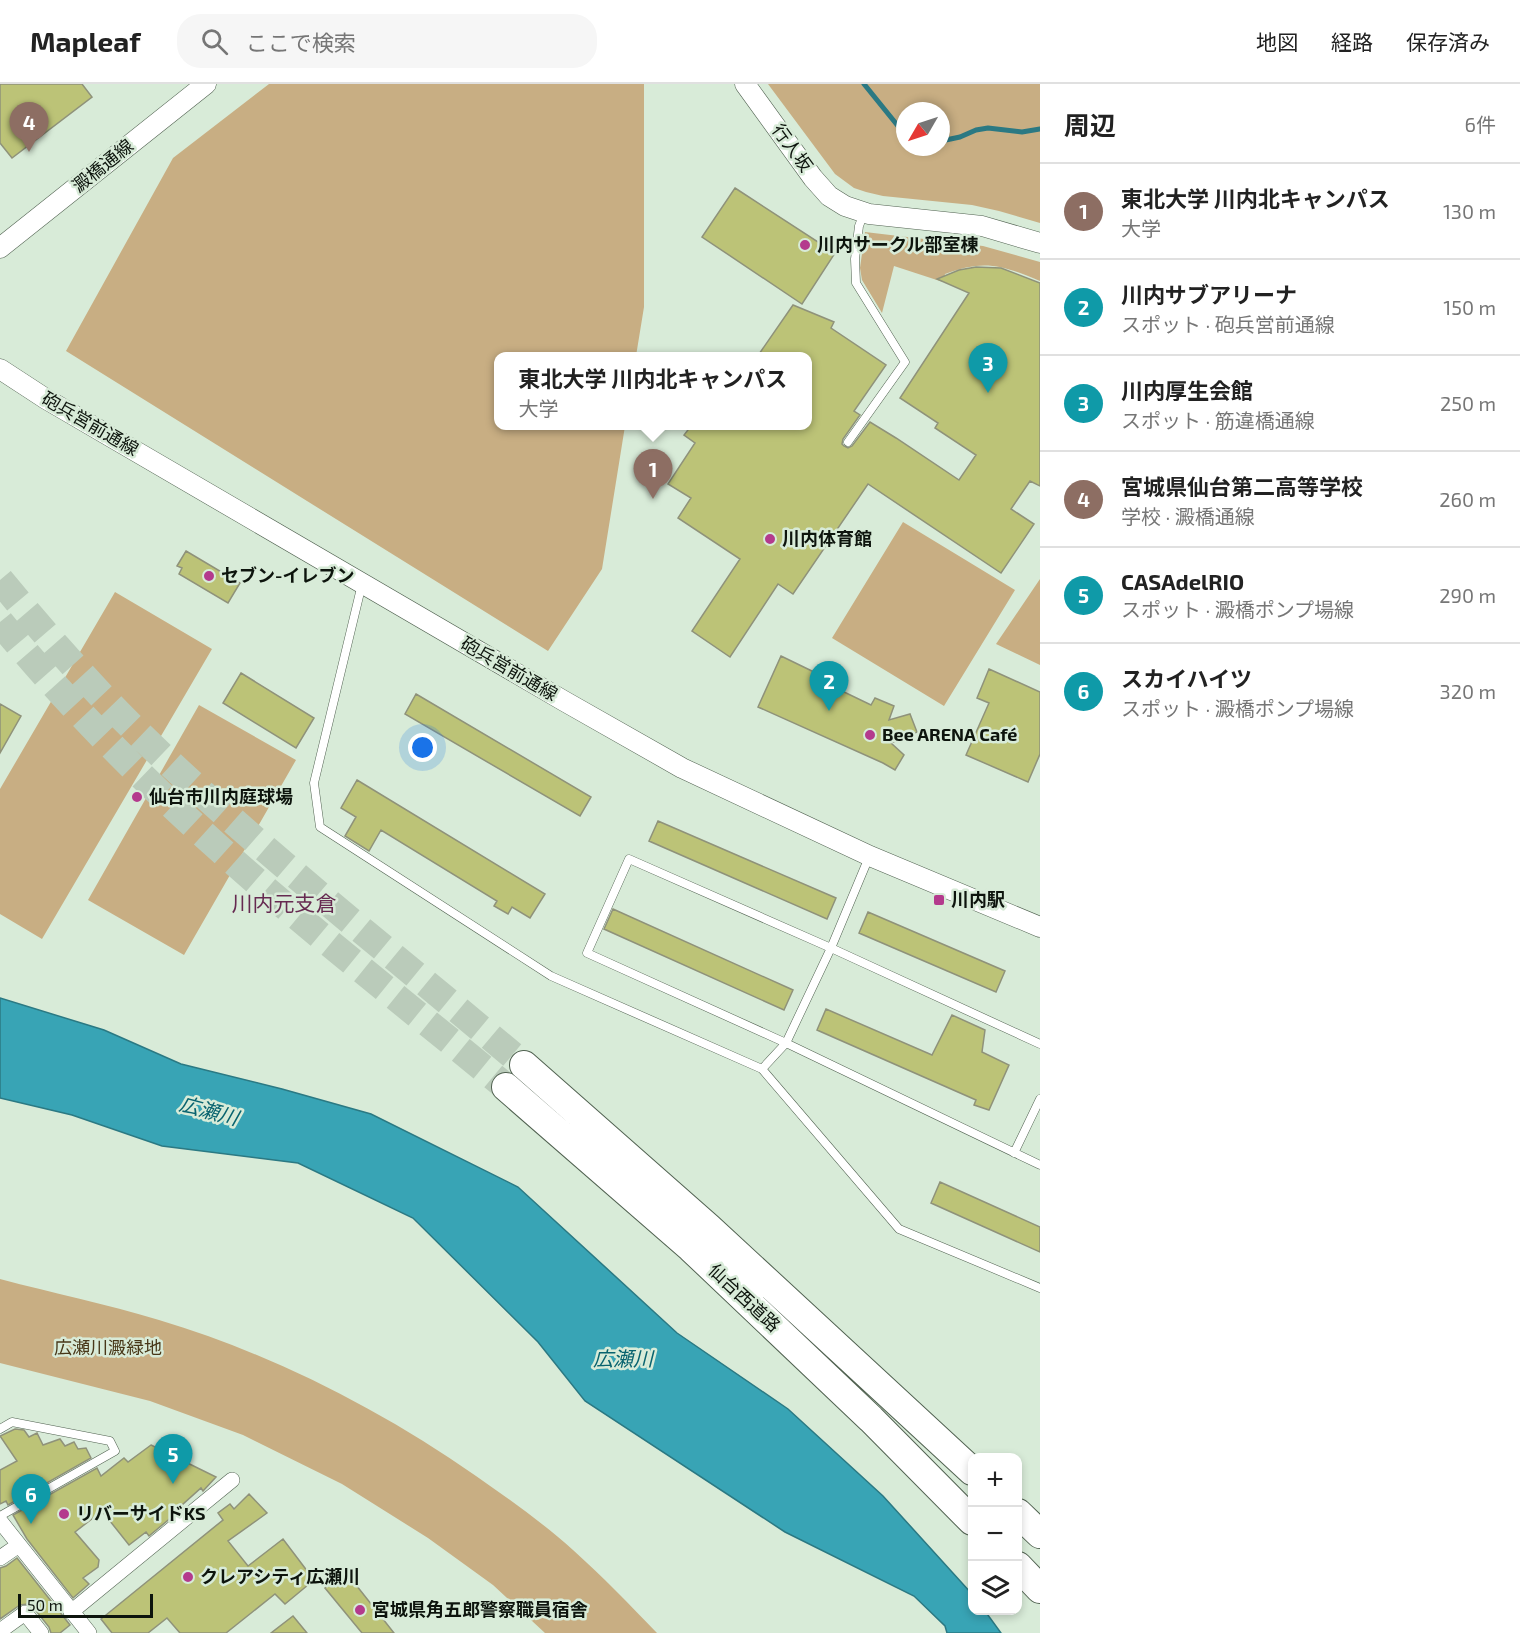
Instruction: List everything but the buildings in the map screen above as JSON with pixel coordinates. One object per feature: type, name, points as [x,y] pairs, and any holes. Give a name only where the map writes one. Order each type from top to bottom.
[{"type":"highway","name":"仙台西道路","points":[[524,1065],[709,1228],[968,1467]]},
{"type":"highway","name":"仙台西道路","points":[[506,1087],[716,1271],[871,1419],[968,1517]]},
{"type":"highway","points":[[1022,1518],[1040,1534]]},
{"type":"highway","points":[[1022,1571],[1040,1589]]},
{"type":"street","name":"澱橋通線","points":[[0,248],[206,84]]},
{"type":"street","name":"行人坂","points":[[745,84],[813,178],[830,196],[845,206],[864,213],[982,226],[1040,243]]},
{"type":"street","name":"砲兵営前通線","points":[[0,369],[46,399],[682,768],[870,856],[1040,927]]},
{"type":"street","points":[[71,1611],[232,1480]]},
{"type":"street","points":[[0,1521],[89,1633]]},
{"type":"street","points":[[0,1558],[19,1545]]},
{"type":"street","points":[[0,1631],[25,1613],[41,1633]]},
{"type":"lane","points":[[848,442],[905,362],[856,283],[855,259],[859,226],[864,213]]},
{"type":"lane","points":[[362,583],[314,783],[320,827],[551,976],[762,1069],[899,1229],[1040,1288]]},
{"type":"lane","points":[[762,1069],[786,1043],[831,948],[870,856]]},
{"type":"lane","points":[[1040,1044],[629,859],[587,953],[786,1043],[1040,1165]]},
{"type":"lane","points":[[1014,1153],[1040,1099]]},
{"type":"lane","points":[[0,1429],[12,1422],[110,1441],[116,1451],[0,1516]]},
{"type":"green space","points":[[269,84],[644,84],[644,307],[637,352],[494,352],[494,430],[624,430],[602,569],[548,651],[66,351],[173,158]]},
{"type":"green space","points":[[768,84],[1040,84],[1040,223],[972,205],[883,196],[854,188],[835,174]]},
{"type":"green space","points":[[865,232],[983,246],[1040,262],[1040,281],[1015,271],[982,265],[945,274],[943,282],[894,266],[882,313],[862,280],[860,268]]},
{"type":"green space","points":[[903,522],[1015,590],[944,706],[832,638]]},
{"type":"green space","points":[[1040,579],[1040,665],[996,644]]},
{"type":"green space","points":[[115,592],[212,649],[42,939],[0,914],[0,789]]},
{"type":"green space","points":[[199,705],[296,760],[184,955],[88,900]]},
{"type":"green space","name":"広瀬川澱緑地","points":[[0,1279],[119,1309],[201,1334],[283,1366],[362,1406],[439,1451],[538,1521],[584,1560],[657,1633],[545,1633],[493,1585],[428,1538],[342,1484],[243,1435],[150,1401],[0,1363]]},
{"type":"water","name":"広瀬川","points":[[0,998],[104,1030],[181,1064],[371,1114],[518,1187],[677,1333],[788,1409],[883,1496],[968,1590],[968,1615],[988,1615],[1001,1633],[947,1633],[945,1626],[914,1596],[785,1532],[585,1401],[538,1342],[413,1218],[298,1163],[162,1146],[72,1115],[0,1098]]},
{"type":"waterway","points":[[864,84],[896,124]]},
{"type":"waterway","points":[[950,139],[988,128],[1022,132],[1040,129]]},
{"type":"tunnel","points":[[0,580],[103,697],[185,778],[280,862],[524,1065]]},
{"type":"tunnel","points":[[0,622],[79,712],[193,824],[291,911],[506,1087]]},
{"type":"place","name":"宮城県仙台第二高等学校","points":[[29,152]]},
{"type":"place","name":"川内サークル部室棟","points":[[805,245]]},
{"type":"place","name":"川内厚生会館","points":[[988,393]]},
{"type":"place","name":"東北大学 川内北キャンパス","points":[[653,499]]},
{"type":"place","name":"川内体育館","points":[[770,539]]},
{"type":"place","name":"セブン-イレブン","points":[[209,576]]},
{"type":"place","name":"川内サブアリーナ","points":[[829,711]]},
{"type":"place","name":"Bee ARENA Café","points":[[870,735]]},
{"type":"place","name":"仙台市川内庭球場","points":[[137,797]]},
{"type":"place","name":"川内駅","points":[[939,900]]},
{"type":"place","name":"CASAdelRIO","points":[[173,1484]]},
{"type":"place","name":"リバーサイドKS","points":[[64,1514]]},
{"type":"place","name":"スカイハイツ","points":[[31,1524]]},
{"type":"place","name":"クレアシティ広瀬川","points":[[188,1577]]},
{"type":"place","name":"宮城県角五郎警察職員宿舎","points":[[360,1610]]},
{"type":"district","name":"川内元支倉","points":[[284,904]]}]
